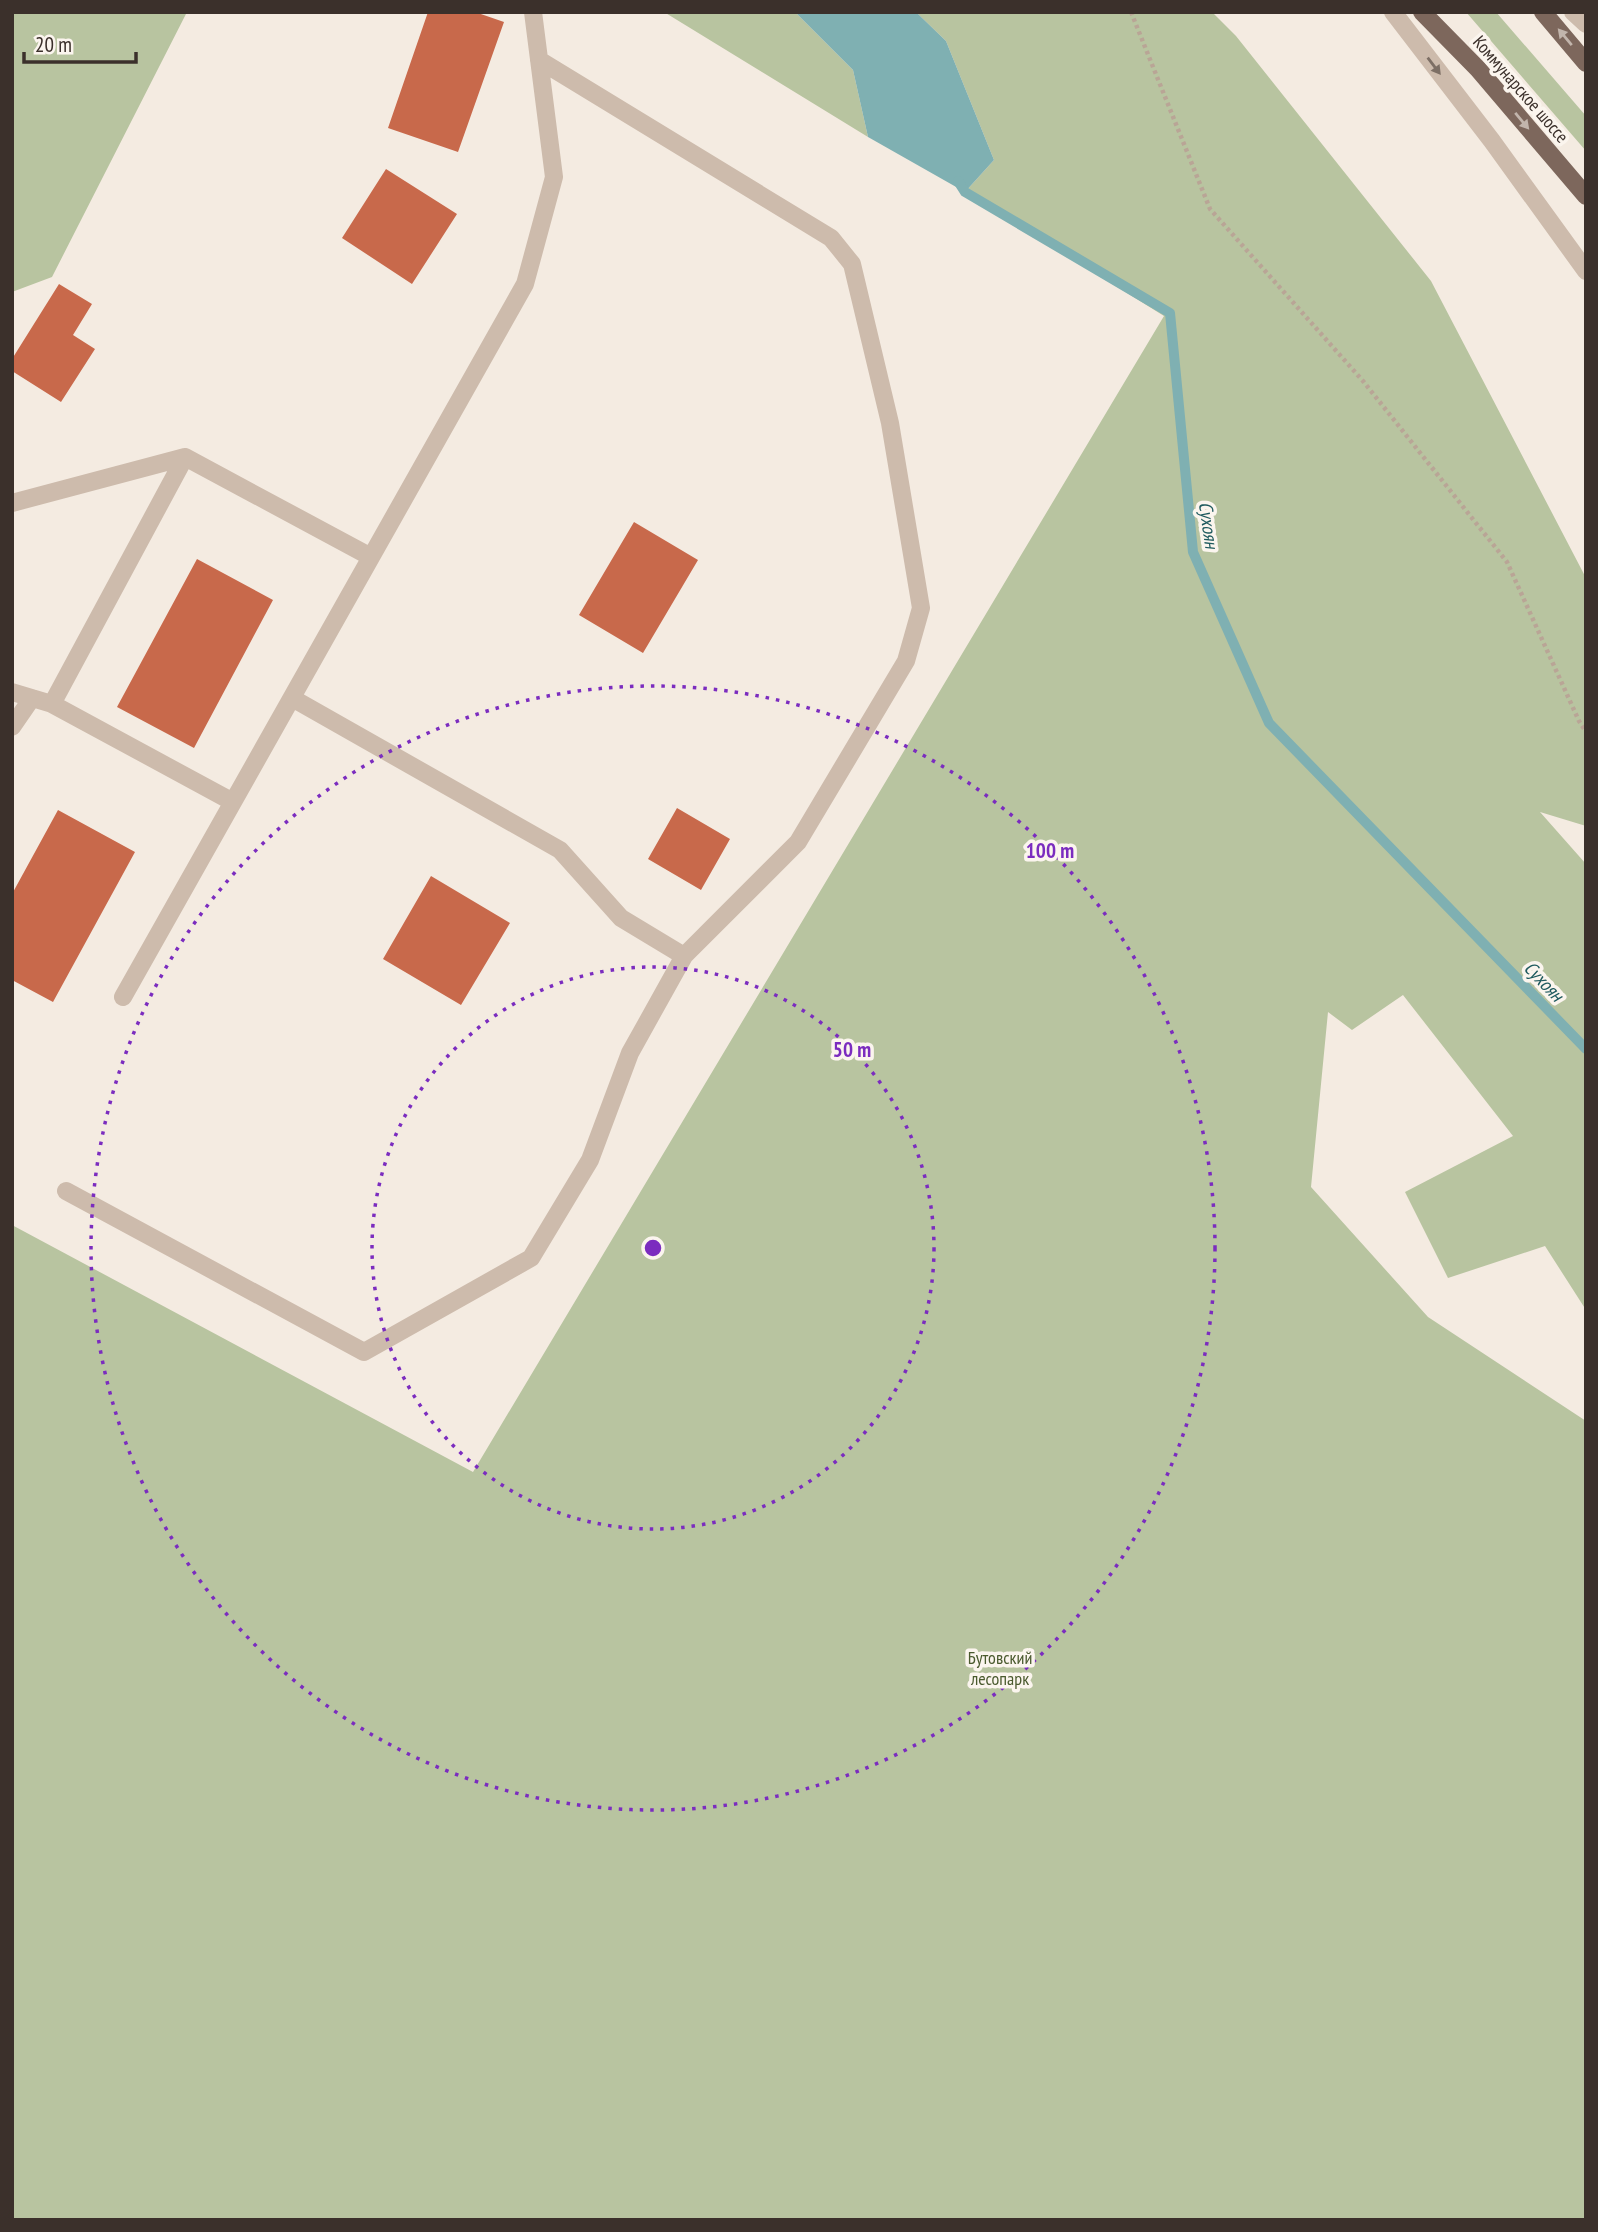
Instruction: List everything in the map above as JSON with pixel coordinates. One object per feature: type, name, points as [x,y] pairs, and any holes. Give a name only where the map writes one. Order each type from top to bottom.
[{"type":"main road","name":"Коммунарское шоссе","points":[[1422,12],[1478,69],[1586,196]]},
{"type":"main road","points":[[1543,12],[1586,63]]},
{"type":"street","points":[[123,997],[525,284],[554,177],[533,12]]},
{"type":"street","points":[[1393,12],[1586,271]]},
{"type":"street","points":[[1573,12],[1586,24]]},
{"type":"street","points":[[66,1191],[364,1352],[531,1258],[590,1160],[630,1053],[684,956],[798,842],[906,661],[921,608],[890,423],[852,264],[831,238],[539,60]]},
{"type":"street","points":[[12,503],[185,457],[371,557]]},
{"type":"street","points":[[52,704],[185,457]]},
{"type":"street","points":[[12,692],[52,704],[233,802]]},
{"type":"street","points":[[12,727],[32,698]]},
{"type":"street","points":[[292,698],[561,850],[621,918],[684,956]]},
{"type":"path","points":[[1131,12],[1209,209],[1363,381],[1507,562],[1586,732]]},
{"type":"green space","points":[[12,12],[187,12],[52,277],[12,292]]},
{"type":"green space","points":[[664,12],[795,12],[853,70],[868,137]]},
{"type":"green space","name":"Бутовский лесопарк","points":[[916,12],[1212,12],[1236,36],[1431,281],[1586,578],[1586,826],[1540,812],[1586,864],[1586,1310],[1545,1246],[1448,1278],[1405,1192],[1513,1136],[1403,995],[1352,1030],[1328,1012],[1311,1187],[1428,1317],[1586,1421],[1586,2220],[12,2220],[12,1225],[473,1472],[1164,316],[965,192],[994,160],[946,41]]},
{"type":"green space","points":[[1466,12],[1496,12],[1586,116],[1586,151]]},
{"type":"water","points":[[795,12],[916,12],[946,41],[994,160],[965,192],[868,137],[853,70]]},
{"type":"building","points":[[428,12],[475,12],[504,22],[458,152],[388,128]]},
{"type":"building","points":[[386,169],[457,214],[412,284],[342,238]]},
{"type":"building","points":[[59,284],[92,304],[73,335],[95,349],[61,402],[12,371],[12,359]]},
{"type":"building","points":[[634,522],[698,560],[643,653],[579,615]]},
{"type":"building","points":[[197,559],[273,600],[194,748],[117,707]]},
{"type":"building","points":[[677,808],[730,839],[701,890],[648,859]]},
{"type":"building","points":[[58,810],[135,852],[53,1002],[12,980],[12,894]]},
{"type":"building","points":[[431,876],[510,923],[461,1005],[383,959]]},
{"type":"waterway","name":"Сухоян","points":[[958,181],[965,192],[1170,313],[1193,552],[1269,723],[1586,1049]]}]
